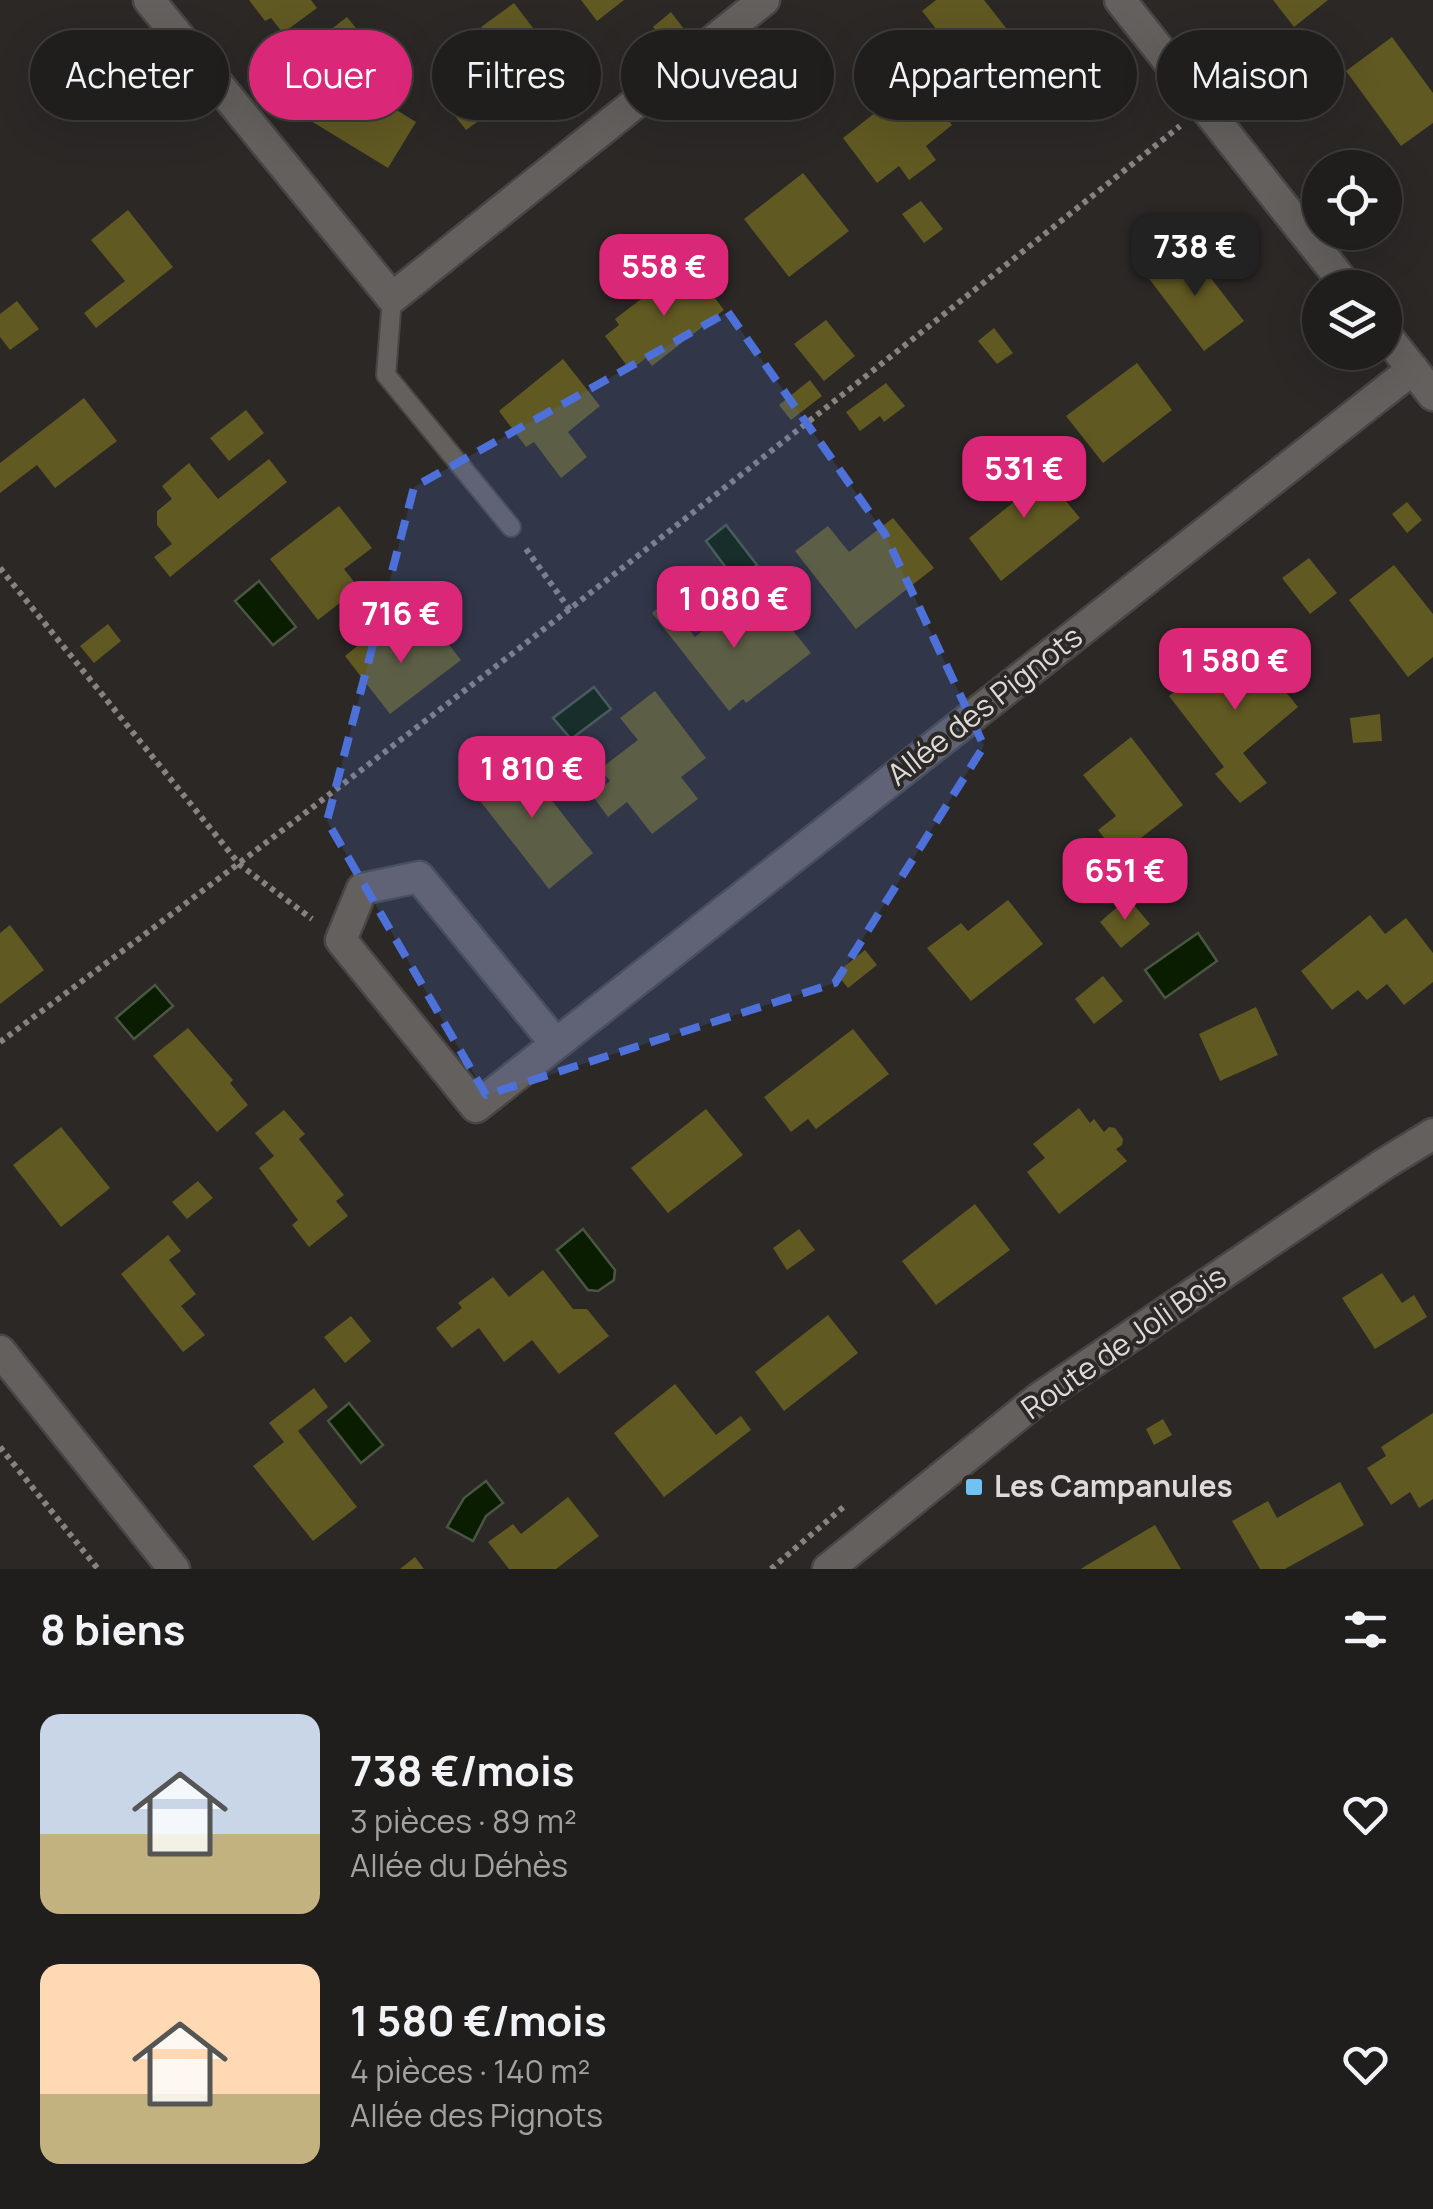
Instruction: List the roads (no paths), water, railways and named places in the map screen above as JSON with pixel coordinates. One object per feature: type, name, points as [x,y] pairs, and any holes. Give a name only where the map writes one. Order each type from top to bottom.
[{"type":"street","points":[[149,0],[392,298],[764,0]]},
{"type":"street","points":[[1120,0],[1334,270]]},
{"type":"street","points":[[1402,355],[1433,395]]},
{"type":"street","name":"Allée des Pignots","points":[[556,1044],[419,877],[362,889],[342,940],[476,1107],[556,1044],[1413,369]]},
{"type":"street","name":"Route de Joli Bois","points":[[828,1569],[1038,1399],[1433,1134]]},
{"type":"street","points":[[0,1350],[174,1569]]},
{"type":"lane","points":[[392,298],[386,375],[511,527]]},
{"type":"place","name":"Les Campanules","points":[[974,1487]]}]
